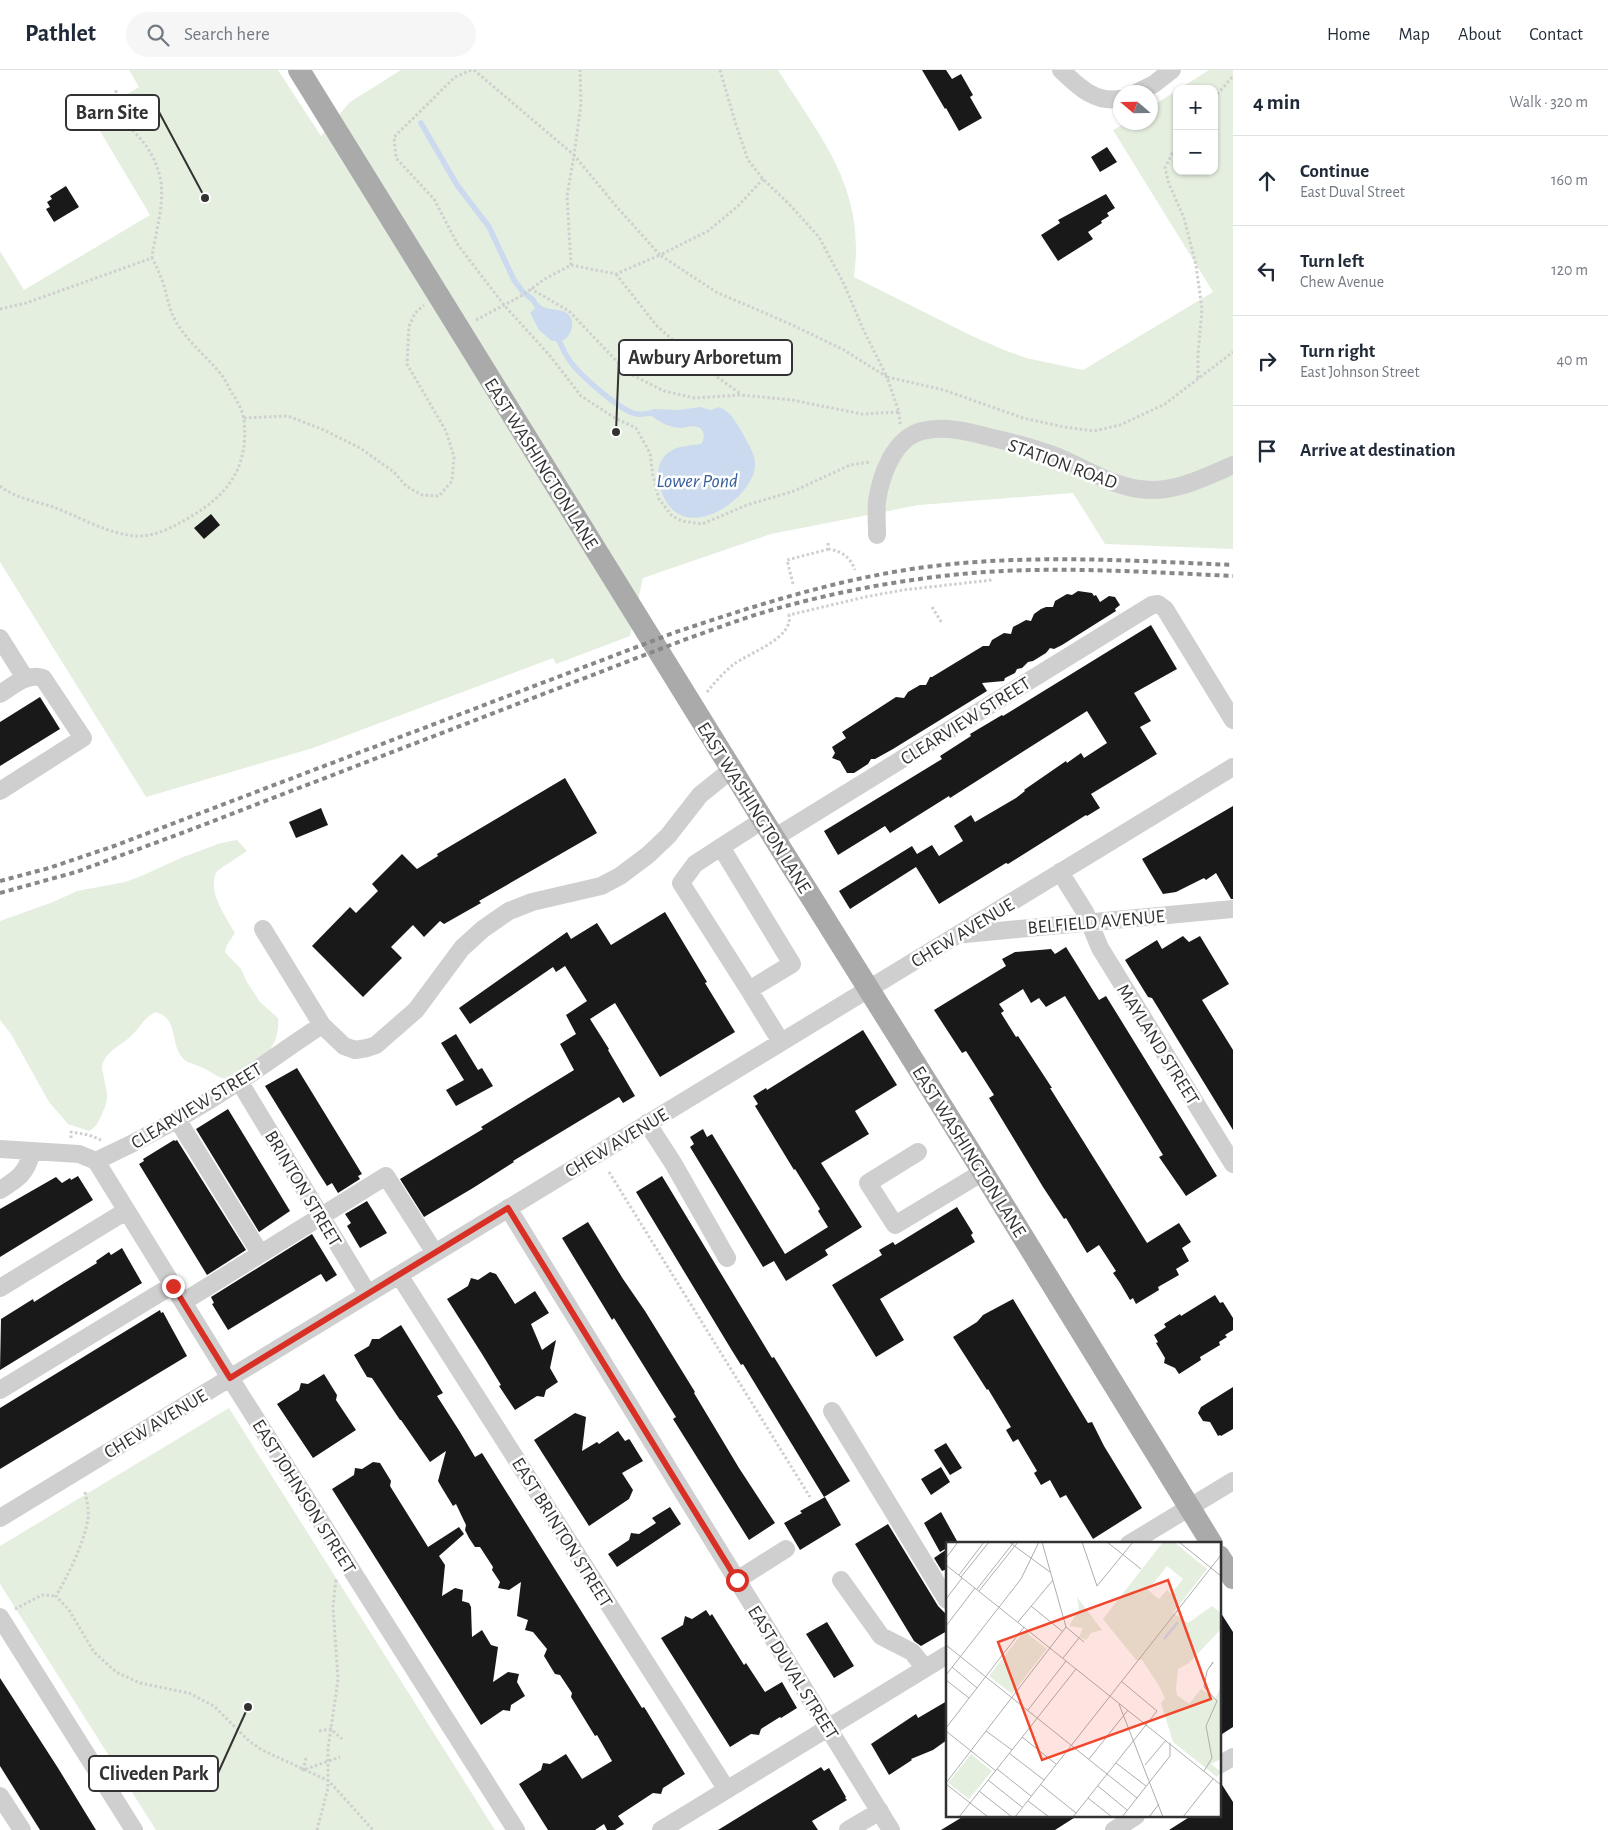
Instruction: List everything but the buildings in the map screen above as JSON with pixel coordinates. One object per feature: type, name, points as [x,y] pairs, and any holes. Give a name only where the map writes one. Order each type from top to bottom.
[{"type":"main road","name":"EAST WASHINGTON LANE","points":[[299,70],[768,829],[984,1172],[1211,1542]]},
{"type":"main road","points":[[1220,1558],[1233,1578]]},
{"type":"street","points":[[1061,70],[1090,95],[1106,100],[1113,100]]},
{"type":"street","points":[[1152,85],[1172,70]]},
{"type":"street","name":"STATION ROAD","points":[[877,535],[877,502],[882,481],[891,458],[906,438],[921,431],[941,429],[977,434],[1036,450],[1065,460],[1110,480],[1140,489],[1161,489],[1184,484],[1233,464]]},
{"type":"street","name":"CLEARVIEW STREET","points":[[749,990],[680,883],[695,864],[721,847],[768,829],[1148,607],[1158,604],[1165,609],[1232,716]]},
{"type":"street","points":[[0,638],[26,678]]},
{"type":"street","points":[[0,694],[26,678],[37,676],[43,678],[83,738],[0,791]]},
{"type":"street","name":"CHEW AVENUE","points":[[0,1518],[1233,767]]},
{"type":"street","points":[[263,929],[322,1025],[344,1046],[355,1050],[376,1044],[416,1010],[462,948],[483,929],[516,908],[532,902],[601,886],[620,876],[648,855],[668,836],[700,795],[732,770]]},
{"type":"street","points":[[721,847],[792,964],[749,990],[781,1042]]},
{"type":"street","name":"MAYLAND STREET","points":[[1060,872],[1085,912],[1100,948],[1233,1164]]},
{"type":"street","name":"BELFIELD AVENUE","points":[[958,934],[1233,909]]},
{"type":"street","name":"CLEARVIEW STREET","points":[[96,1161],[134,1144],[239,1082],[322,1025]]},
{"type":"street","name":"BRINTON STREET","points":[[239,1082],[368,1294]]},
{"type":"street","points":[[177,1119],[260,1253]]},
{"type":"street","points":[[647,1123],[673,1163],[727,1258]]},
{"type":"street","points":[[0,1149],[79,1154],[96,1161]]},
{"type":"street","points":[[0,1190],[17,1179],[25,1171],[30,1162],[32,1151]]},
{"type":"street","points":[[918,1152],[868,1183],[895,1225],[984,1172]]},
{"type":"street","name":"EAST JOHNSON STREET","points":[[96,1161],[230,1378],[516,1830]]},
{"type":"street","points":[[183,1302],[386,1176],[435,1253]]},
{"type":"street","name":"EAST DUVAL STREET","points":[[508,1208],[891,1830]]},
{"type":"street","points":[[0,1288],[126,1211]]},
{"type":"street","name":"EAST BRINTON STREET","points":[[399,1275],[727,1790]]},
{"type":"street","points":[[0,1390],[173,1286]]},
{"type":"street","points":[[832,1411],[946,1598]]},
{"type":"street","points":[[1132,1542],[1233,1480]]},
{"type":"street","points":[[737,1580],[786,1549]]},
{"type":"street","points":[[841,1580],[881,1636],[912,1652],[925,1668]]},
{"type":"street","points":[[7,1614],[134,1830]]},
{"type":"street","points":[[661,1830],[946,1656]]},
{"type":"street","points":[[1220,1764],[1233,1756]]},
{"type":"street","points":[[0,1796],[22,1830]]},
{"type":"street","points":[[848,1830],[880,1811]]},
{"type":"street","points":[[1114,1830],[1133,1818]]},
{"type":"path","points":[[891,458],[850,464],[794,491],[747,505],[702,524],[682,521],[672,516],[659,499],[650,453],[636,428],[614,418],[581,396],[551,357],[504,305],[458,245],[434,199],[396,158],[394,137],[454,77],[472,70],[574,155],[660,256],[716,292],[844,350],[887,377],[944,390],[1023,418],[1094,431],[1120,425],[1165,404],[1233,352]]},
{"type":"path","points":[[570,265],[567,196],[581,104],[580,70]]},
{"type":"path","points":[[531,289],[570,311],[628,373],[664,392],[695,398],[741,395],[792,400],[862,414],[899,412],[887,377],[863,329],[844,284],[819,237],[789,204],[763,180],[748,160],[720,70]]},
{"type":"path","points":[[1218,93],[1233,76]]},
{"type":"path","points":[[0,486],[25,499],[52,507],[123,534],[138,536],[154,534],[175,526],[195,514],[223,493],[234,479],[242,460],[244,418],[235,397],[221,374],[192,344],[177,323],[168,305],[162,280],[152,258],[161,203],[159,172],[153,157],[143,142],[121,115],[116,103],[116,90]]},
{"type":"path","points":[[1173,152],[1165,168],[1169,184],[1184,218],[1196,265],[1202,309],[1198,380]]},
{"type":"path","points":[[459,329],[525,293],[570,265],[616,274],[660,256],[708,231],[738,206],[763,180]]},
{"type":"path","points":[[0,309],[26,303],[152,258]]},
{"type":"path","points":[[616,274],[656,325],[703,366],[741,395]]},
{"type":"path","points":[[244,418],[288,416],[360,448],[394,472],[406,486],[422,495],[439,496],[452,481],[454,457],[446,431],[407,364],[409,326],[415,313],[437,293]]},
{"type":"path","points":[[828,543],[829,549]]},
{"type":"path","points":[[793,584],[787,560],[829,549],[840,552],[851,560],[855,570]]},
{"type":"path","points":[[693,707],[734,664],[762,649],[785,630],[790,621],[789,615],[865,596],[992,580]]},
{"type":"path","points":[[932,607],[942,623]]},
{"type":"path","points":[[71,1132],[98,1138],[105,1144]]},
{"type":"path","points":[[609,1172],[810,1497]]},
{"type":"path","points":[[56,1596],[65,1580],[84,1533],[88,1518],[85,1492]]},
{"type":"path","points":[[317,1830],[329,1781],[327,1774],[328,1761],[338,1679],[333,1607],[337,1576]]},
{"type":"path","points":[[7,1614],[42,1595],[56,1596],[69,1610],[94,1652],[116,1672],[140,1683],[189,1693],[203,1699],[214,1706],[249,1741],[262,1750],[329,1781],[373,1830]]},
{"type":"path","points":[[319,1731],[331,1729]]},
{"type":"path","points":[[331,1729],[342,1739]]},
{"type":"path","points":[[303,1770],[340,1757]]},
{"type":"path","points":[[303,1770],[306,1758]]},
{"type":"green space","points":[[129,70],[278,70],[321,136],[350,102],[401,70],[778,70],[825,143],[847,191],[853,217],[856,245],[854,277],[1004,350],[1026,358],[1083,370],[1213,292],[1113,130],[1158,130],[1158,102],[1173,93],[1173,175],[1218,175],[1218,85],[1185,85],[1209,70],[1233,70],[1233,549],[1105,544],[1073,493],[919,505],[771,534],[643,578],[630,636],[556,664],[553,658],[313,748],[146,797],[0,562],[0,251],[24,290],[150,215],[91,116],[139,87]]},
{"type":"green space","points":[[237,840],[247,851],[217,871],[214,879],[215,895],[218,903],[235,933],[225,952],[241,969],[260,1002],[278,1018],[278,1029],[274,1043],[260,1060],[245,1072],[233,1078],[222,1078],[188,1062],[181,1056],[171,1025],[163,1015],[156,1012],[148,1017],[103,1062],[102,1068],[107,1102],[96,1125],[89,1131],[68,1124],[49,1102],[11,1034],[0,1020],[0,921],[53,902],[77,891],[125,882],[183,857],[221,843]]},
{"type":"green space","points":[[229,1408],[495,1830],[156,1830],[0,1584],[0,1546]]},
{"type":"water","points":[[539,304],[543,307],[563,311],[570,316],[572,322],[571,330],[564,340],[552,341],[539,330],[530,313]]},
{"type":"water","name":"Lower Pond","points":[[700,407],[711,410],[719,407],[730,414],[751,448],[755,467],[744,490],[734,500],[723,509],[697,518],[684,516],[673,510],[664,497],[658,473],[663,458],[669,452],[681,447],[701,444],[704,437],[703,432],[696,426],[678,428],[666,425],[652,416],[652,409],[679,410]]},
{"type":"waterway","points":[[421,123],[457,185],[489,227],[514,280],[523,292],[533,300],[541,312]]},
{"type":"waterway","points":[[557,337],[570,361],[601,392],[630,412],[639,414],[652,413]]},
{"type":"railway","points":[[0,881],[49,868],[114,846],[676,632],[807,591],[888,573],[974,562],[1060,559],[1233,565]]},
{"type":"railway","points":[[0,893],[76,872],[681,641],[775,609],[848,591],[897,582],[972,573],[1102,570],[1233,576]]},
{"type":"place","name":"Barn Site","points":[[205,198]]},
{"type":"place","name":"Awbury Arboretum","points":[[616,432]]},
{"type":"place","name":"Cliveden Park","points":[[248,1707]]},
{"type":"route","points":[[173,1286],[230,1378],[508,1208],[737,1580]]}]
